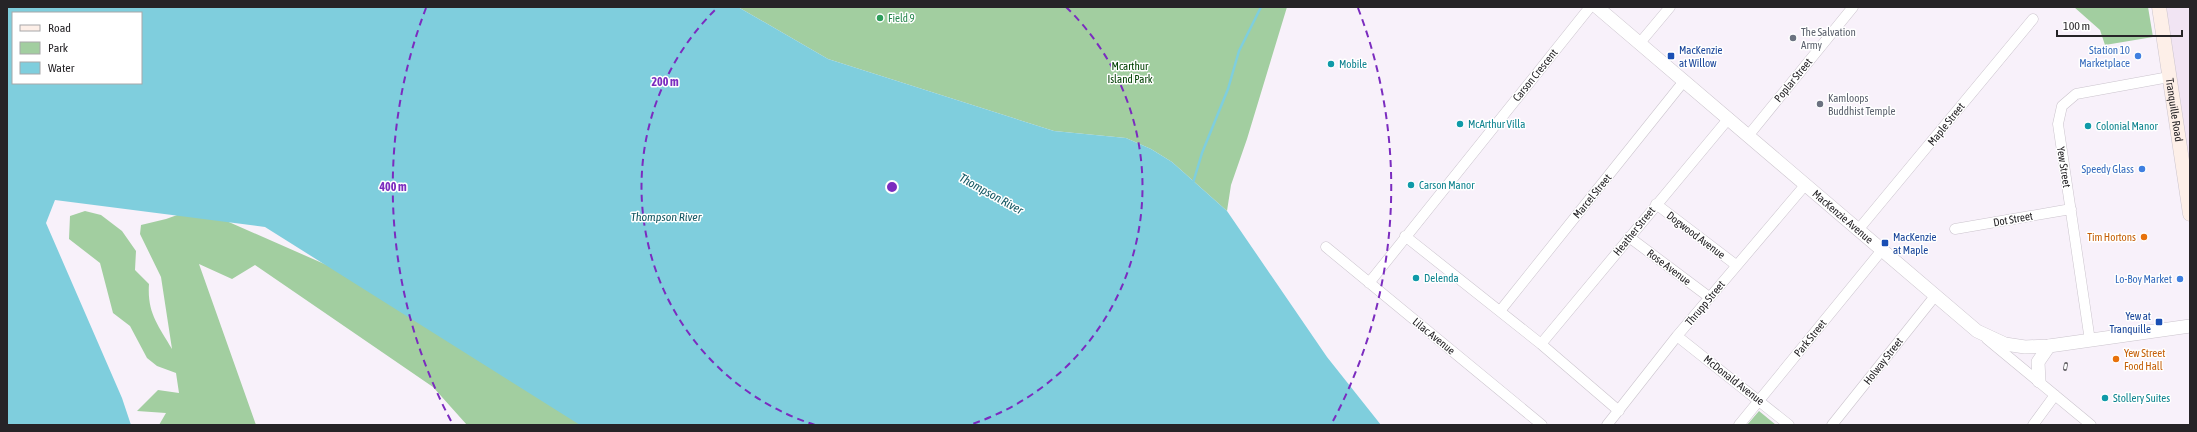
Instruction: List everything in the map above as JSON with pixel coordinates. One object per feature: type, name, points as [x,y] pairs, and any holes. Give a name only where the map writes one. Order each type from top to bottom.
[{"type":"main road","name":"Tranquille Road","points":[[2159,7],[2190,214]]},
{"type":"street","name":"Carson Crescent","points":[[1369,283],[1405,236],[1590,7]]},
{"type":"street","name":"MacKenzie Avenue","points":[[1597,7],[1639,44],[1729,118],[1935,296],[2090,425]]},
{"type":"street","points":[[1639,44],[1670,7]]},
{"type":"street","name":"Poplar Street","points":[[1748,136],[1853,7]]},
{"type":"street","name":"Maple Street","points":[[1858,230],[2033,19]]},
{"type":"street","name":"Yew Street","points":[[2090,341],[2058,124],[2062,106],[2076,94],[2169,77]]},
{"type":"street","name":"Marcel Street","points":[[1500,311],[1684,81]]},
{"type":"street","name":"Heather Street","points":[[1541,344],[1729,118]]},
{"type":"street","name":"Thrupp Street","points":[[1608,425],[1709,297],[1806,184]]},
{"type":"street","name":"Dogwood Avenue","points":[[1656,204],[1736,265]]},
{"type":"street","name":"Dot Street","points":[[1955,229],[2071,209]]},
{"type":"street","points":[[1405,236],[1541,344],[1619,411]]},
{"type":"street","name":"Rose Avenue","points":[[1630,237],[1709,297]]},
{"type":"street","name":"Lilac Avenue","points":[[1326,247],[1542,425]]},
{"type":"street","name":"Park Street","points":[[1739,425],[1882,250]]},
{"type":"street","name":"Holway Street","points":[[1832,425],[1935,296]]},
{"type":"street","points":[[1977,331],[2005,344],[2025,347],[2049,346],[2090,341],[2190,326]]},
{"type":"street","name":"McDonald Avenue","points":[[1677,336],[1790,425]]},
{"type":"street","points":[[2039,381],[2038,362],[2049,346]]},
{"type":"street","points":[[2033,425],[2055,395]]},
{"type":"shaded area","points":[[2159,7],[2190,7],[2190,214]]},
{"type":"green space","name":"Mcarthur Island Park","points":[[738,7],[1287,7],[1247,139],[1231,185],[1227,211],[1172,162],[1151,149],[1126,138],[1054,131],[828,59]]},
{"type":"green space","points":[[2074,7],[2148,7],[2153,37],[2105,45],[2100,30]]},
{"type":"green space","points":[[197,208],[379,288],[653,425],[467,425],[433,387],[255,265],[232,279],[199,264],[256,425],[159,425],[166,413],[137,411],[158,390],[179,393],[176,373],[157,366],[147,358],[130,326],[113,313],[100,263],[69,239],[70,216],[85,211],[101,215],[122,231],[136,251],[135,270],[149,284],[150,303],[154,318],[172,349],[161,277],[140,234],[141,225],[166,219]]},
{"type":"green space","points":[[1759,411],[1776,425],[1747,425]]},
{"type":"water","name":"Thompson River","points":[[7,7],[738,7],[828,59],[1054,131],[1126,138],[1151,149],[1172,162],[1227,211],[1327,357],[1381,425],[580,425],[265,227],[55,200],[46,223],[122,398],[131,425],[7,425]]},
{"type":"waterway","points":[[1193,183],[1202,153],[1228,89],[1239,51],[1261,7]]},
{"type":"railway","points":[[2065,369],[2066,364]]},
{"type":"place","name":"Field 9","points":[[880,18]]},
{"type":"place","name":"The Salvation Army","points":[[1793,38]]},
{"type":"place","name":"MacKenzie at Willow","points":[[1671,56]]},
{"type":"place","name":"Station 10 Marketplace","points":[[2138,56]]},
{"type":"place","name":"Mobile","points":[[1331,64]]},
{"type":"place","name":"Kamloops Buddhist Temple","points":[[1820,104]]},
{"type":"place","name":"McArthur Villa","points":[[1460,124]]},
{"type":"place","name":"Colonial Manor","points":[[2088,126]]},
{"type":"place","name":"Speedy Glass","points":[[2142,169]]},
{"type":"place","name":"Carson Manor","points":[[1411,185]]},
{"type":"place","name":"Tim Hortons","points":[[2144,237]]},
{"type":"place","name":"MacKenzie at Maple","points":[[1885,243]]},
{"type":"place","name":"Delenda","points":[[1416,278]]},
{"type":"place","name":"Lo-Boy Market","points":[[2180,279]]},
{"type":"place","name":"Yew at Tranquille","points":[[2159,322]]},
{"type":"place","name":"Yew Street Food Hall","points":[[2116,359]]},
{"type":"place","name":"Stollery Suites","points":[[2105,398]]}]
